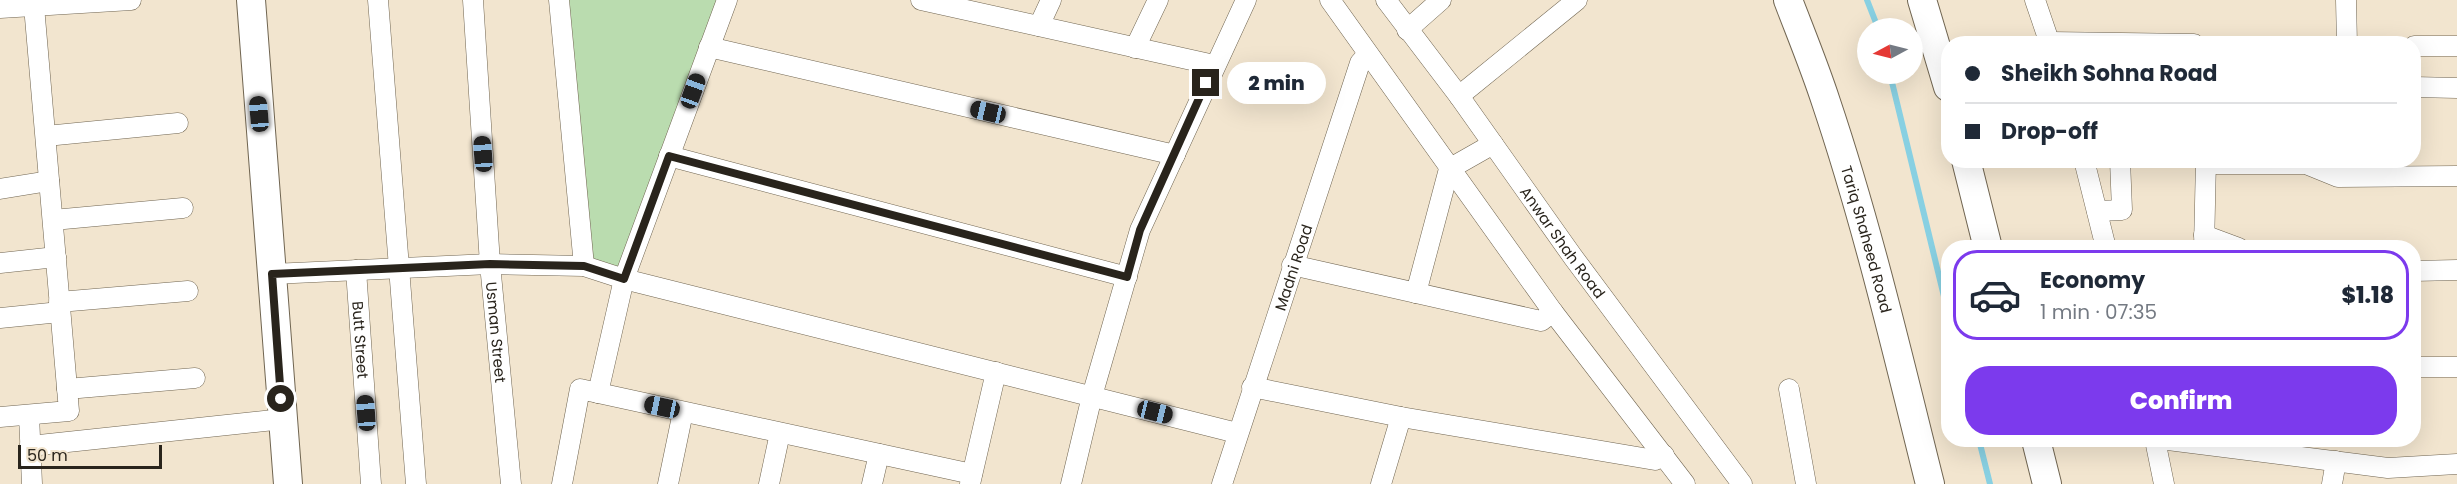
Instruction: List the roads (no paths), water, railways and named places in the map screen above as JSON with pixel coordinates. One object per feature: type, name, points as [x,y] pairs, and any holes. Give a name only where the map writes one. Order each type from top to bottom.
[{"type":"main road","points":[[250,0],[288,484]]},
{"type":"main road","name":"Tariq Shaheed Road","points":[[1788,0],[1826,102],[1854,194],[1884,297],[1930,484]]},
{"type":"main road","points":[[1922,0],[1941,64]]},
{"type":"main road","points":[[1968,168],[1986,240]]},
{"type":"main road","points":[[2038,447],[2047,484]]},
{"type":"street","points":[[0,8],[131,0]]},
{"type":"street","points":[[378,0],[397,268],[416,484]]},
{"type":"street","name":"Usman Street","points":[[474,0],[490,264],[511,484]]},
{"type":"street","points":[[559,0],[584,266]]},
{"type":"street","points":[[597,393],[624,279],[727,0]]},
{"type":"street","points":[[921,0],[969,5],[1039,26],[1214,65]]},
{"type":"street","points":[[1039,26],[1051,0]]},
{"type":"street","points":[[1135,48],[1158,0]]},
{"type":"street","points":[[1071,484],[1092,396],[1140,230],[1214,65],[1246,0]]},
{"type":"street","points":[[1330,0],[1449,170],[1553,312],[1685,484]]},
{"type":"street","name":"Anwar Shah Road","points":[[1386,0],[1459,96],[1573,257],[1742,484]]},
{"type":"street","points":[[1407,30],[1441,0]]},
{"type":"street","points":[[1459,96],[1577,0]]},
{"type":"street","points":[[2035,0],[2048,36]]},
{"type":"street","points":[[2346,0],[2347,36]]},
{"type":"street","points":[[0,417],[69,411],[34,6]]},
{"type":"street","points":[[2421,46],[2457,46]]},
{"type":"street","points":[[709,47],[1175,155]]},
{"type":"street","name":"Madni Road","points":[[1222,484],[1360,63],[1368,54]]},
{"type":"street","points":[[2421,87],[2457,88]]},
{"type":"street","points":[[46,136],[178,123]]},
{"type":"street","points":[[1416,293],[1449,170],[1493,144]]},
{"type":"street","points":[[669,156],[1127,277]]},
{"type":"street","points":[[2086,168],[2104,240]]},
{"type":"street","points":[[2097,211],[2122,210],[2120,168]]},
{"type":"street","points":[[2204,240],[2206,168]]},
{"type":"street","points":[[2316,168],[2338,177],[2457,176]]},
{"type":"street","points":[[0,189],[50,181]]},
{"type":"street","points":[[52,219],[183,208]]},
{"type":"street","points":[[0,263],[56,257]]},
{"type":"street","points":[[272,274],[490,264],[584,266],[624,279],[1238,433]]},
{"type":"street","points":[[1292,265],[1541,321],[1553,312]]},
{"type":"street","name":"Butt Street","points":[[356,270],[371,484]]},
{"type":"street","points":[[2421,271],[2457,270]]},
{"type":"street","points":[[0,318],[60,307],[188,291]]},
{"type":"street","points":[[2421,367],[2457,367]]},
{"type":"street","points":[[562,484],[580,389],[879,454],[971,479],[996,372]]},
{"type":"street","points":[[67,389],[195,378]]},
{"type":"street","points":[[1252,387],[1401,417],[1655,460],[1664,455]]},
{"type":"street","points":[[1789,389],[1806,484]]},
{"type":"street","points":[[668,484],[683,412]]},
{"type":"street","points":[[29,415],[32,484]]},
{"type":"street","points":[[1381,484],[1401,417]]},
{"type":"street","points":[[30,446],[283,420]]},
{"type":"street","points":[[769,484],[780,433]]},
{"type":"street","points":[[2156,447],[2164,484]]},
{"type":"street","points":[[2224,447],[2388,468],[2457,464]]},
{"type":"street","points":[[872,484],[879,454]]},
{"type":"street","points":[[2331,484],[2336,461]]},
{"type":"waterway","points":[[1867,0],[1874,18]]},
{"type":"waterway","points":[[1892,84],[1941,284]]},
{"type":"waterway","points":[[1981,447],[1990,484]]}]
